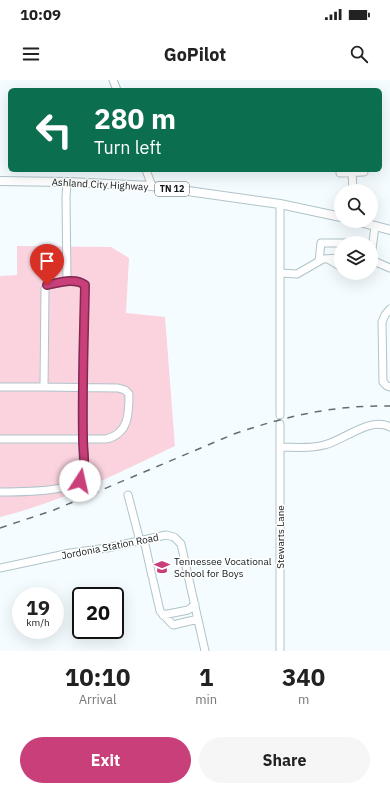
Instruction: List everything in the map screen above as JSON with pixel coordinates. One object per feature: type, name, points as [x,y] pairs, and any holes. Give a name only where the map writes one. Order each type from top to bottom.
[{"type":"main road","name":"Ashland City Highway","points":[[0,181],[67,182],[152,186],[280,204],[334,216]]},
{"type":"main road","points":[[378,227],[390,230]]},
{"type":"street","points":[[147,172],[152,186]]},
{"type":"street","points":[[352,172],[352,184]]},
{"type":"street","points":[[340,173],[364,172]]},
{"type":"street","points":[[67,182],[67,280]]},
{"type":"street","points":[[280,204],[280,415]]},
{"type":"street","points":[[319,261],[321,243],[334,243]]},
{"type":"street","points":[[280,273],[297,274],[323,259],[334,259]]},
{"type":"street","points":[[328,259],[334,263]]},
{"type":"street","points":[[378,263],[390,268]]},
{"type":"street","points":[[0,492],[36,491],[73,485],[80,481],[83,475],[82,439],[85,285],[82,283],[67,280],[47,285],[45,289],[44,387]]},
{"type":"street","points":[[390,309],[382,322],[383,382],[386,386],[390,387]]},
{"type":"street","points":[[0,387],[118,388],[125,390],[129,394],[129,414],[119,433],[114,437],[106,439],[0,439]]},
{"type":"street","points":[[280,448],[323,446],[373,424],[383,423],[390,427]]},
{"type":"street","name":"Stewarts Lane","points":[[280,424],[280,651]]},
{"type":"street","points":[[128,495],[142,540],[160,611],[173,625],[198,619]]},
{"type":"street","name":"Jordonia Station Road","points":[[0,568],[70,553],[107,548],[166,535],[174,537],[181,544],[205,651]]},
{"type":"street","points":[[163,615],[188,610],[194,604]]},
{"type":"shaded area","points":[[17,246],[111,247],[129,258],[126,313],[165,317],[175,446],[68,495],[23,511],[0,517],[0,276],[17,275]]},
{"type":"railway","points":[[0,528],[54,510],[234,434],[272,422],[310,413],[349,407],[390,406]]},
{"type":"place","name":"Tennessee Vocational School for Boys","points":[[162,567]]},
{"type":"route","points":[[47,285],[67,280],[85,285],[82,439],[84,468],[80,481]]}]
